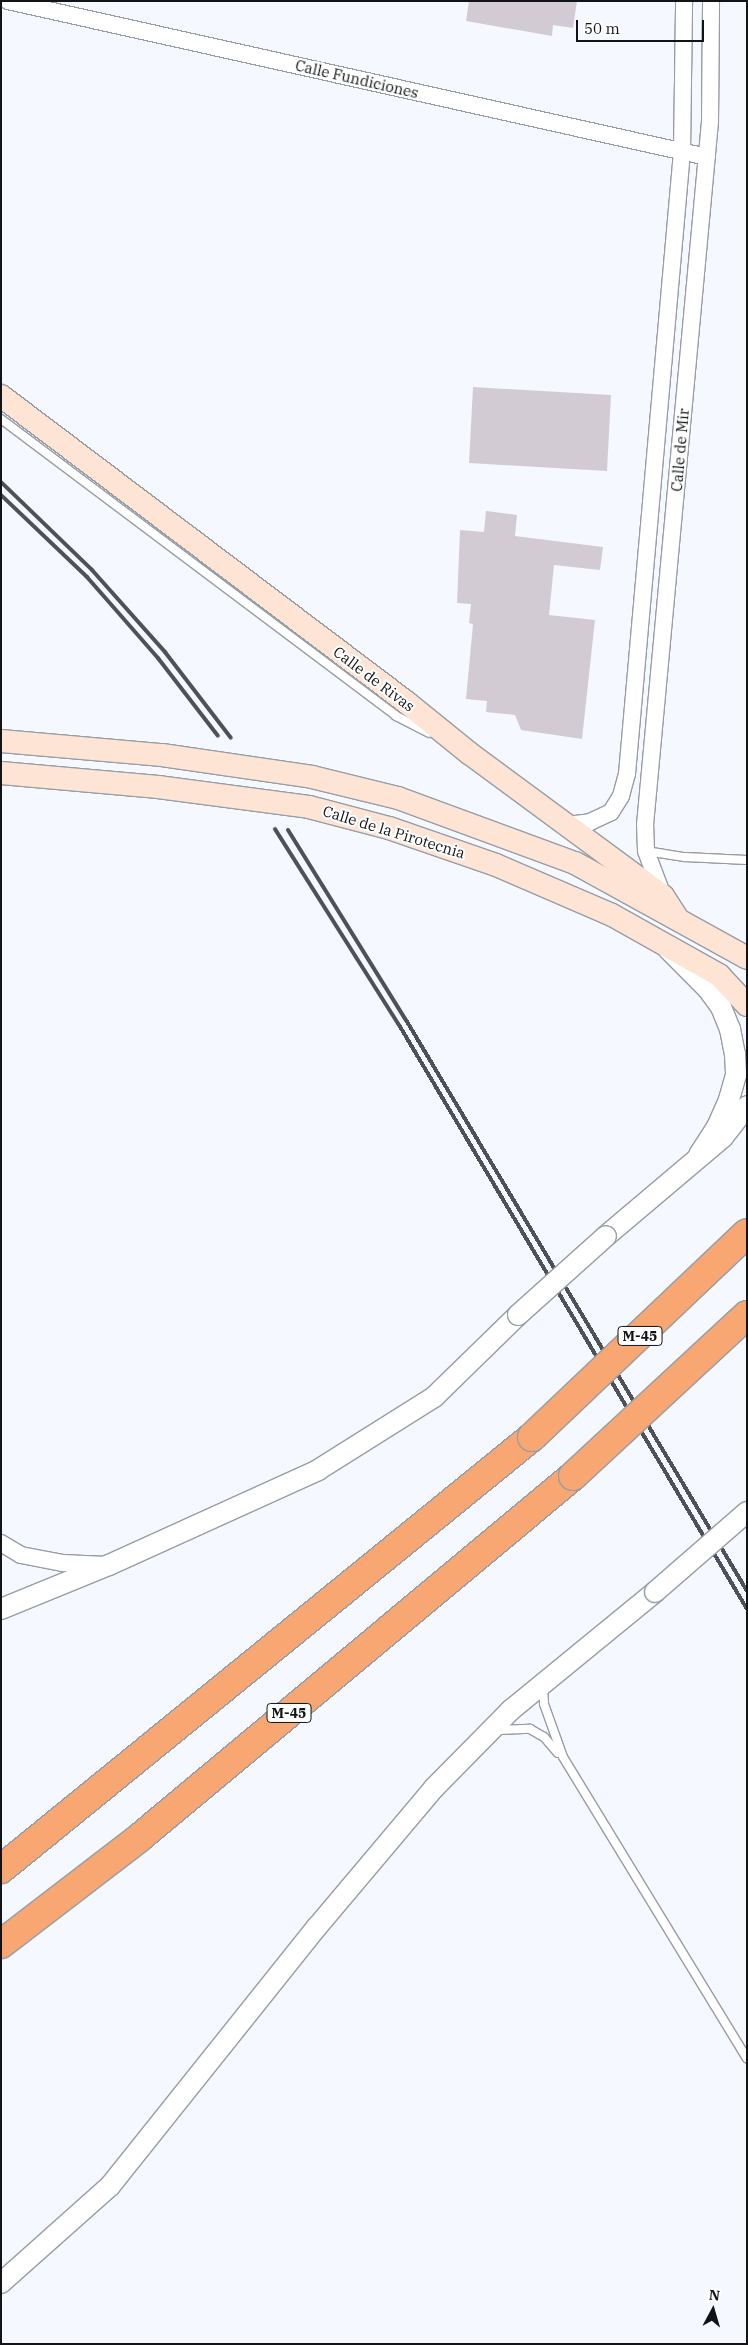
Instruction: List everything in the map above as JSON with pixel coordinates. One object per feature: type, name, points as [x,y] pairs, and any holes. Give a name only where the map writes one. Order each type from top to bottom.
[{"type":"highway","name":"M-45","points":[[1,1869],[532,1437],[747,1233]]},
{"type":"highway","name":"M-45","points":[[1,1944],[139,1838],[573,1476],[747,1315]]},
{"type":"highway","points":[[1,1862],[102,1788]]},
{"type":"highway","points":[[1,1963],[139,1838]]},
{"type":"main road","name":"Calle de Rivas","points":[[1,396],[406,702],[469,753],[663,896],[678,919],[747,958]]},
{"type":"main road","name":"Calle de la Pirotecnia","points":[[1,741],[162,755],[312,777],[398,798],[576,863],[678,919]]},
{"type":"main road","name":"Calle de la Pirotecnia","points":[[1,773],[158,787],[309,807],[389,828],[496,865],[560,890],[658,938],[719,975],[747,1005]]},
{"type":"street","name":"Calle Fundiciones","points":[[8,1],[707,157]]},
{"type":"street","name":"Calle de Mir","points":[[567,825],[590,822],[611,812],[621,796],[627,774],[682,152],[684,1]]},
{"type":"street","name":"Calle de Mir","points":[[663,896],[646,851],[645,825],[707,157],[711,1]]},
{"type":"street","points":[[658,938],[708,989],[721,1007],[730,1029],[735,1054],[736,1075],[729,1100],[717,1127],[699,1155]]},
{"type":"street","points":[[1,1609],[109,1565],[318,1470],[434,1397],[518,1314],[699,1155],[723,1137],[747,1106]]},
{"type":"street","points":[[1,2283],[110,2186],[376,1855],[434,1788],[511,1710],[655,1592],[747,1512]]},
{"type":"street","points":[[1,1544],[21,1555],[64,1563],[109,1565]]},
{"type":"lane","points":[[1,419],[396,716],[469,753]]},
{"type":"lane","points":[[646,851],[685,857],[747,860]]},
{"type":"lane","points":[[543,1684],[544,1704],[563,1758]]},
{"type":"lane","points":[[492,1731],[530,1729],[544,1737],[563,1758],[747,2058]]},
{"type":"building","points":[[469,1],[577,1],[573,28],[553,25],[552,36],[466,21]]},
{"type":"building","points":[[473,387],[611,395],[607,471],[469,463]]},
{"type":"building","points":[[486,511],[517,515],[515,536],[603,547],[600,570],[554,565],[549,615],[595,620],[582,739],[521,730],[515,715],[486,712],[487,701],[466,699],[473,624],[469,623],[471,604],[457,603],[460,530],[484,532]]},
{"type":"railway","points":[[1,482],[92,570],[165,652],[231,738]]},
{"type":"railway","points":[[1,495],[87,577],[158,658],[218,736]]},
{"type":"railway","points":[[275,829],[399,1025],[747,1609]]},
{"type":"railway","points":[[288,830],[406,1020],[747,1591]]}]
